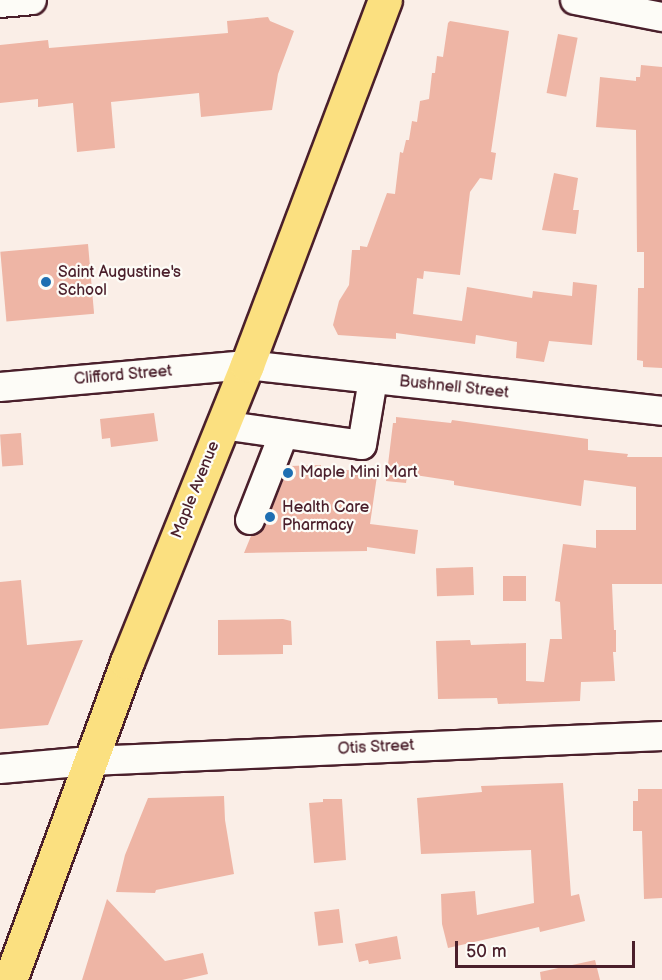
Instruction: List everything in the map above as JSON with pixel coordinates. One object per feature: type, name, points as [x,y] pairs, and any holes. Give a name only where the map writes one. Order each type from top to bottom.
[{"type":"main road","name":"Maple Avenue","points":[[10,980],[90,761],[247,365],[385,0]]},
{"type":"street","points":[[0,3],[32,0]]},
{"type":"street","points":[[575,0],[662,17]]},
{"type":"street","name":"Bushnell Street","points":[[247,365],[662,411]]},
{"type":"street","name":"Clifford Street","points":[[0,387],[247,365]]},
{"type":"street","points":[[222,425],[283,436],[362,445],[373,379]]},
{"type":"street","points":[[250,520],[283,436]]},
{"type":"street","name":"Otis Street","points":[[0,770],[90,761],[662,736]]},
{"type":"building","points":[[268,17],[270,21],[294,31],[278,74],[272,110],[201,117],[199,93],[111,102],[115,148],[77,152],[73,103],[38,107],[38,99],[0,103],[0,45],[48,40],[49,48],[228,33],[227,21]]},
{"type":"building","points":[[450,21],[509,31],[491,152],[496,153],[492,180],[480,178],[470,192],[460,275],[424,271],[423,279],[417,278],[413,314],[462,321],[467,287],[532,298],[533,291],[572,296],[573,282],[597,285],[592,345],[549,341],[544,362],[516,358],[517,342],[476,335],[475,344],[396,333],[396,339],[338,335],[333,325],[339,301],[349,285],[352,250],[360,250],[360,246],[367,247],[387,193],[395,194],[400,152],[403,153],[406,140],[409,140],[412,121],[417,122],[420,101],[429,99],[432,73],[435,73],[437,56],[443,57]]},
{"type":"building","points":[[558,34],[578,38],[566,97],[547,93]]},
{"type":"building","points":[[641,65],[662,67],[662,368],[643,367],[643,361],[637,360],[638,288],[644,288],[644,252],[637,252],[636,130],[596,127],[600,77],[636,81],[636,77],[640,77]]},
{"type":"building","points":[[554,173],[578,178],[573,210],[579,210],[576,234],[542,230]]},
{"type":"building","name":"Saint Augustine's School","points":[[88,244],[94,314],[6,321],[0,252]]},
{"type":"building","points":[[154,413],[158,441],[111,447],[110,438],[102,439],[100,419]]},
{"type":"building","points":[[396,417],[451,423],[452,420],[588,439],[588,450],[628,454],[627,457],[662,457],[662,584],[612,584],[614,630],[616,630],[616,652],[613,652],[615,681],[581,682],[580,701],[498,704],[497,698],[438,699],[436,641],[470,640],[471,645],[526,643],[526,681],[544,682],[550,639],[562,639],[560,602],[555,601],[563,544],[596,548],[596,530],[636,530],[636,487],[584,480],[581,506],[454,485],[454,481],[415,475],[407,476],[406,483],[386,481],[393,423],[396,423]]},
{"type":"building","points":[[21,433],[23,465],[2,466],[0,434]]},
{"type":"building","points":[[321,465],[321,471],[378,469],[370,524],[418,530],[415,554],[367,547],[367,551],[244,553],[251,536],[260,533],[265,526],[289,466]]},
{"type":"building","points":[[473,567],[474,595],[437,596],[436,568]]},
{"type":"building","points":[[503,576],[526,576],[526,601],[503,601]]},
{"type":"building","points":[[21,580],[27,645],[83,640],[48,725],[0,729],[0,582]]},
{"type":"building","points":[[283,619],[291,621],[292,645],[283,645],[283,654],[218,655],[218,620]]},
{"type":"building","points":[[563,783],[571,896],[579,894],[585,921],[540,932],[539,927],[448,948],[442,924],[441,894],[475,891],[477,915],[534,903],[531,850],[421,854],[417,798],[482,792],[481,786]]},
{"type":"building","points":[[638,789],[662,789],[662,898],[644,899],[642,831],[633,831],[633,801],[638,801]]},
{"type":"building","points":[[224,796],[225,820],[234,874],[156,890],[155,893],[116,892],[125,855],[148,798]]},
{"type":"building","points":[[323,799],[342,799],[346,860],[314,863],[309,803],[323,802]]},
{"type":"building","points":[[107,899],[165,961],[203,953],[208,974],[182,980],[82,980]]},
{"type":"building","points":[[339,909],[343,943],[318,946],[314,912]]},
{"type":"building","points":[[397,936],[401,959],[369,964],[368,960],[359,962],[355,944]]},
{"type":"building","points":[[595,960],[600,980],[541,980],[540,972]]},
{"type":"place","name":"Saint Augustine's School","points":[[46,282]]},
{"type":"place","name":"Maple Mini Mart","points":[[288,473]]},
{"type":"place","name":"Health Care Pharmacy","points":[[270,517]]}]
